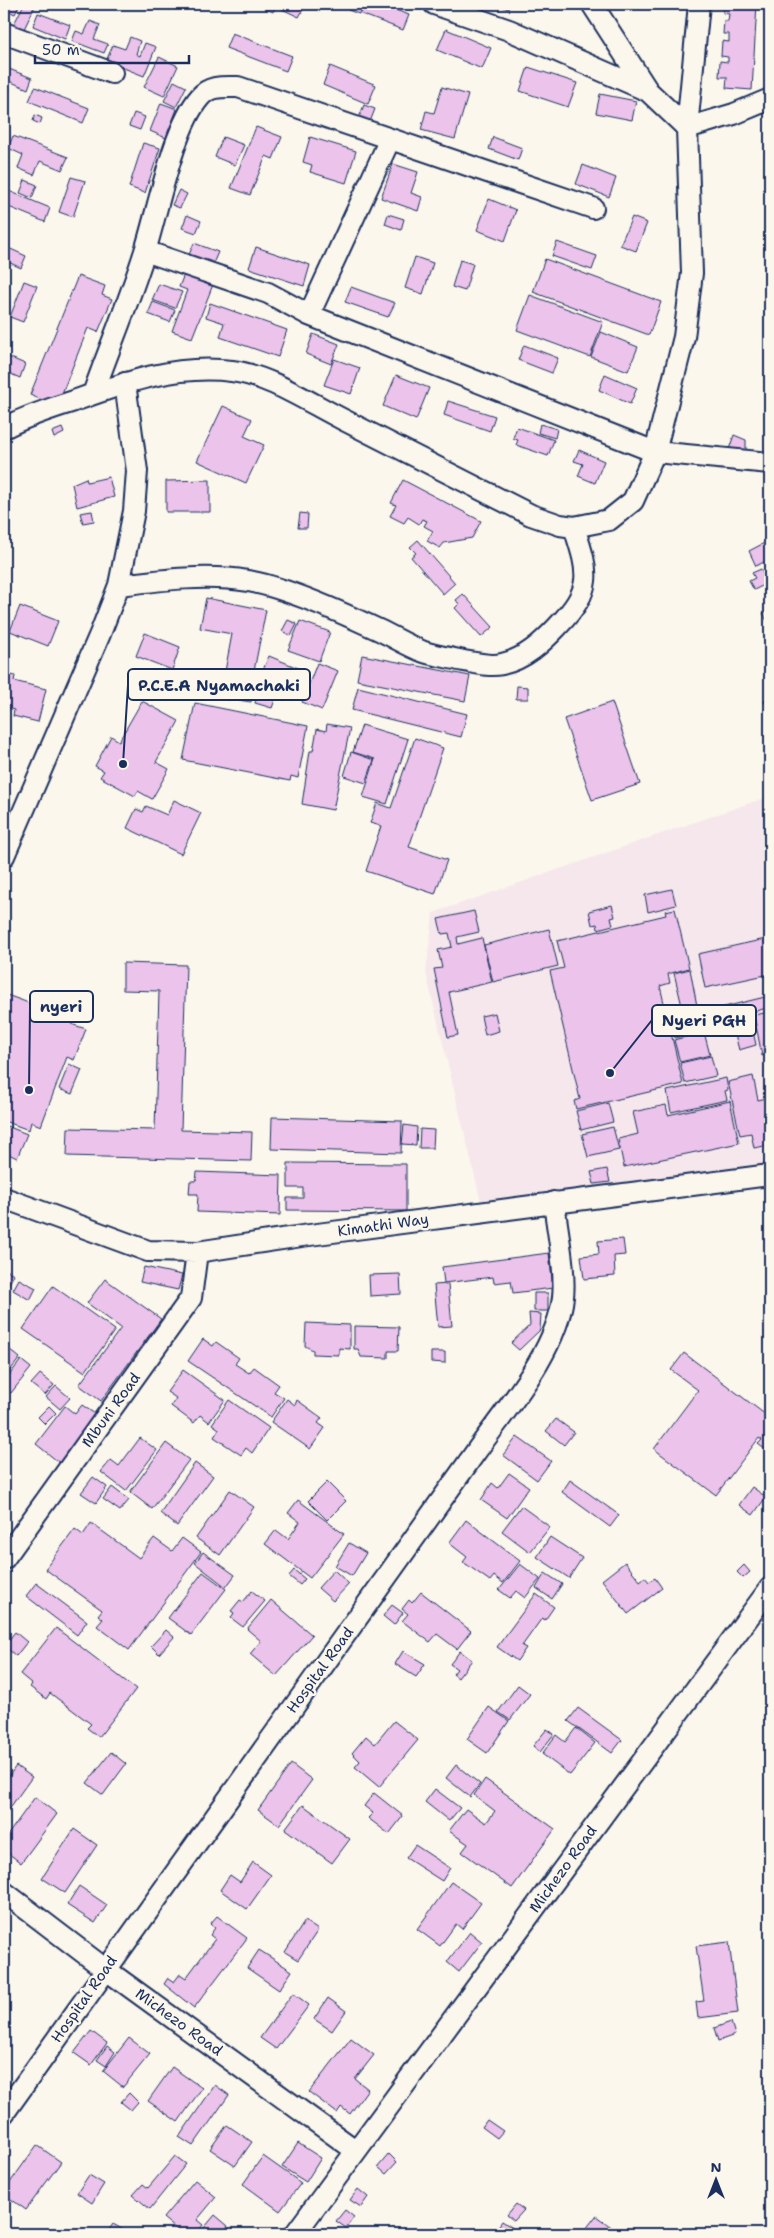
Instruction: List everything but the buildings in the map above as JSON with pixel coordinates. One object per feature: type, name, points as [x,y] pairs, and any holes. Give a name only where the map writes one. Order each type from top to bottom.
[{"type":"street","points":[[434,4],[510,30],[648,91]]},
{"type":"street","points":[[592,4],[648,91],[687,128]]},
{"type":"street","points":[[9,420],[164,372],[200,369],[234,372],[266,382],[531,515],[560,526],[574,527],[609,520],[633,501],[654,452],[684,337],[692,273],[687,128],[699,4]]},
{"type":"street","points":[[4,33],[112,73]]},
{"type":"street","points":[[93,394],[145,251],[165,179],[188,114],[200,96],[215,86],[238,87],[593,208]]},
{"type":"street","points":[[687,128],[711,122],[770,98]]},
{"type":"street","points":[[309,315],[390,139]]},
{"type":"street","points":[[145,251],[268,293],[309,315],[654,452],[770,463]]},
{"type":"street","points":[[4,856],[100,634],[119,585],[130,536],[137,471],[125,383]]},
{"type":"street","points":[[119,585],[198,579],[247,581],[279,589],[357,620],[423,652],[488,665],[501,664],[527,653],[547,638],[574,609],[583,593],[587,576],[586,567],[574,527]]},
{"type":"street","name":"Kimathi Way","points":[[4,1198],[148,1250],[197,1252],[554,1202],[770,1175]]},
{"type":"street","name":"Hospital Road","points":[[4,2113],[105,1969],[470,1461],[548,1348],[563,1299],[564,1280],[554,1202]]},
{"type":"street","name":"Mbuni Road","points":[[4,1559],[191,1298],[197,1252]]},
{"type":"street","name":"Michezo Road","points":[[295,2234],[355,2150],[766,1602]]},
{"type":"street","name":"Michezo Road","points":[[4,1892],[105,1969],[355,2150]]},
{"type":"shaded area","points":[[770,796],[770,1173],[483,1210],[426,973],[433,913]]},
{"type":"place","name":"P.C.E.A Nyamachaki","points":[[123,764]]},
{"type":"place","name":"Nyeri PGH","points":[[610,1073]]},
{"type":"place","name":"nyeri","points":[[29,1090]]}]
